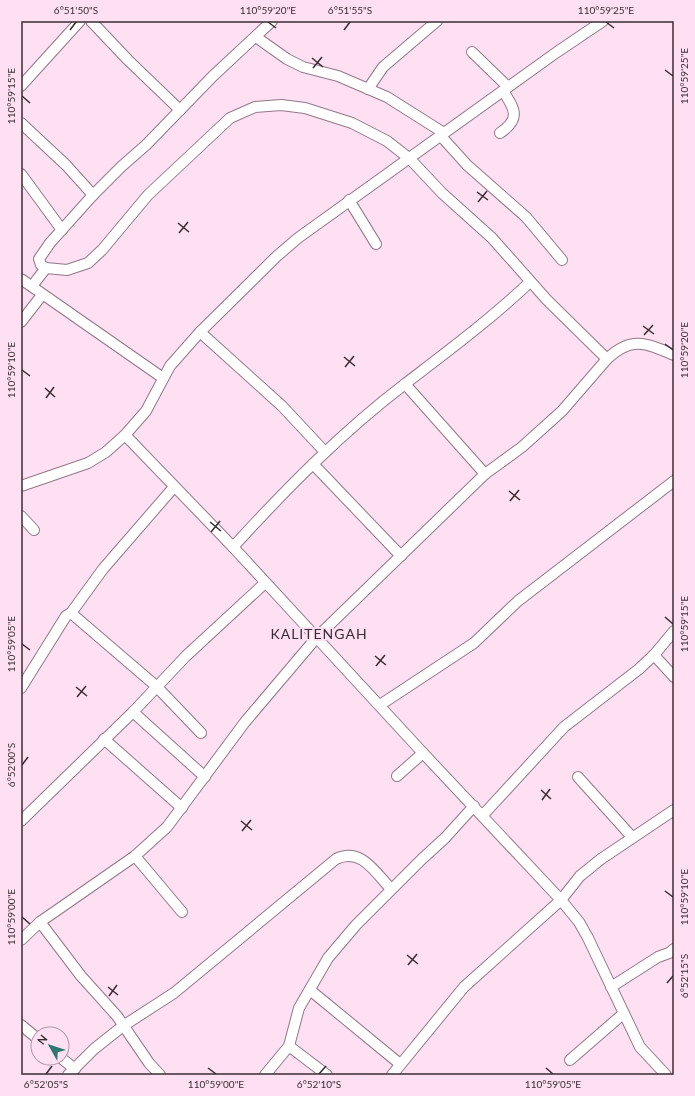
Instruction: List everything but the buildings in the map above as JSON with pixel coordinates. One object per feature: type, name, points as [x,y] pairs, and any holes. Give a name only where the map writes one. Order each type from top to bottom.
[{"type":"street","points":[[21,86],[80,21]]},
{"type":"street","points":[[90,21],[180,110]]},
{"type":"street","points":[[272,21],[213,76],[93,196],[43,252],[40,259],[41,264],[46,268],[67,270],[88,263],[102,250],[148,195],[230,118],[255,107],[281,105],[305,108],[352,123],[387,141],[410,159],[442,193],[492,238],[530,282],[607,359]]},
{"type":"street","points":[[368,89],[383,68],[438,21]]},
{"type":"street","points":[[21,486],[88,463],[106,452],[125,435],[146,411],[156,395],[170,366],[200,332],[277,256],[298,238],[349,200],[410,159],[442,134],[603,21]]},
{"type":"street","points":[[256,37],[287,59],[303,67],[338,76],[387,97],[442,134],[468,165],[526,217],[562,260]]},
{"type":"street","points":[[472,52],[505,89],[513,106],[514,117],[509,126],[500,133]]},
{"type":"street","points":[[21,123],[66,165],[93,196]]},
{"type":"street","points":[[21,174],[62,230]]},
{"type":"street","points":[[349,200],[376,244]]},
{"type":"street","points":[[32,286],[46,268]]},
{"type":"street","points":[[21,279],[163,378]]},
{"type":"street","points":[[234,547],[278,499],[325,452],[405,384],[492,318],[530,282]]},
{"type":"street","points":[[21,322],[42,295]]},
{"type":"street","points":[[200,332],[282,406],[325,452]]},
{"type":"street","points":[[21,940],[40,922],[135,856],[167,827],[245,722],[317,637],[485,474],[522,447],[562,411],[607,359],[626,344],[644,344],[674,355]]},
{"type":"street","points":[[405,384],[485,474]]},
{"type":"street","points":[[125,435],[234,547],[265,583],[561,900],[579,922],[640,1047],[666,1075]]},
{"type":"street","points":[[313,464],[401,556]]},
{"type":"street","points":[[380,705],[474,643],[518,601],[674,480]]},
{"type":"street","points":[[21,688],[66,616],[71,613],[103,569],[174,487]]},
{"type":"street","points":[[21,516],[34,530]]},
{"type":"street","points":[[21,821],[133,712],[186,656],[265,583]]},
{"type":"street","points":[[71,613],[156,686],[201,733]]},
{"type":"street","points":[[483,815],[564,727],[597,700],[622,683],[654,655],[674,631]]},
{"type":"street","points":[[654,655],[674,677]]},
{"type":"street","points":[[133,712],[205,777]]},
{"type":"street","points":[[104,739],[182,808]]},
{"type":"street","points":[[397,776],[423,753]]},
{"type":"street","points":[[578,777],[632,837]]},
{"type":"street","points":[[264,1075],[289,1046],[299,1008],[310,990],[312,983],[328,958],[356,925],[445,838],[474,806]]},
{"type":"street","points":[[392,1075],[464,987],[561,900],[580,876],[632,837],[674,810]]},
{"type":"street","points":[[72,1072],[94,1049],[123,1026],[174,993],[336,859],[346,854],[354,855],[364,860],[392,889]]},
{"type":"street","points":[[135,856],[182,912]]},
{"type":"street","points":[[40,922],[81,976],[117,1016],[149,1064],[160,1075]]},
{"type":"street","points":[[611,987],[658,956],[669,953],[674,949]]},
{"type":"street","points":[[310,990],[400,1064]]},
{"type":"street","points":[[570,1060],[623,1014]]},
{"type":"street","points":[[21,1025],[30,1032]]},
{"type":"street","points":[[289,1046],[327,1075]]},
{"type":"district","name":"KALITENGAH","points":[[319,634]]}]
